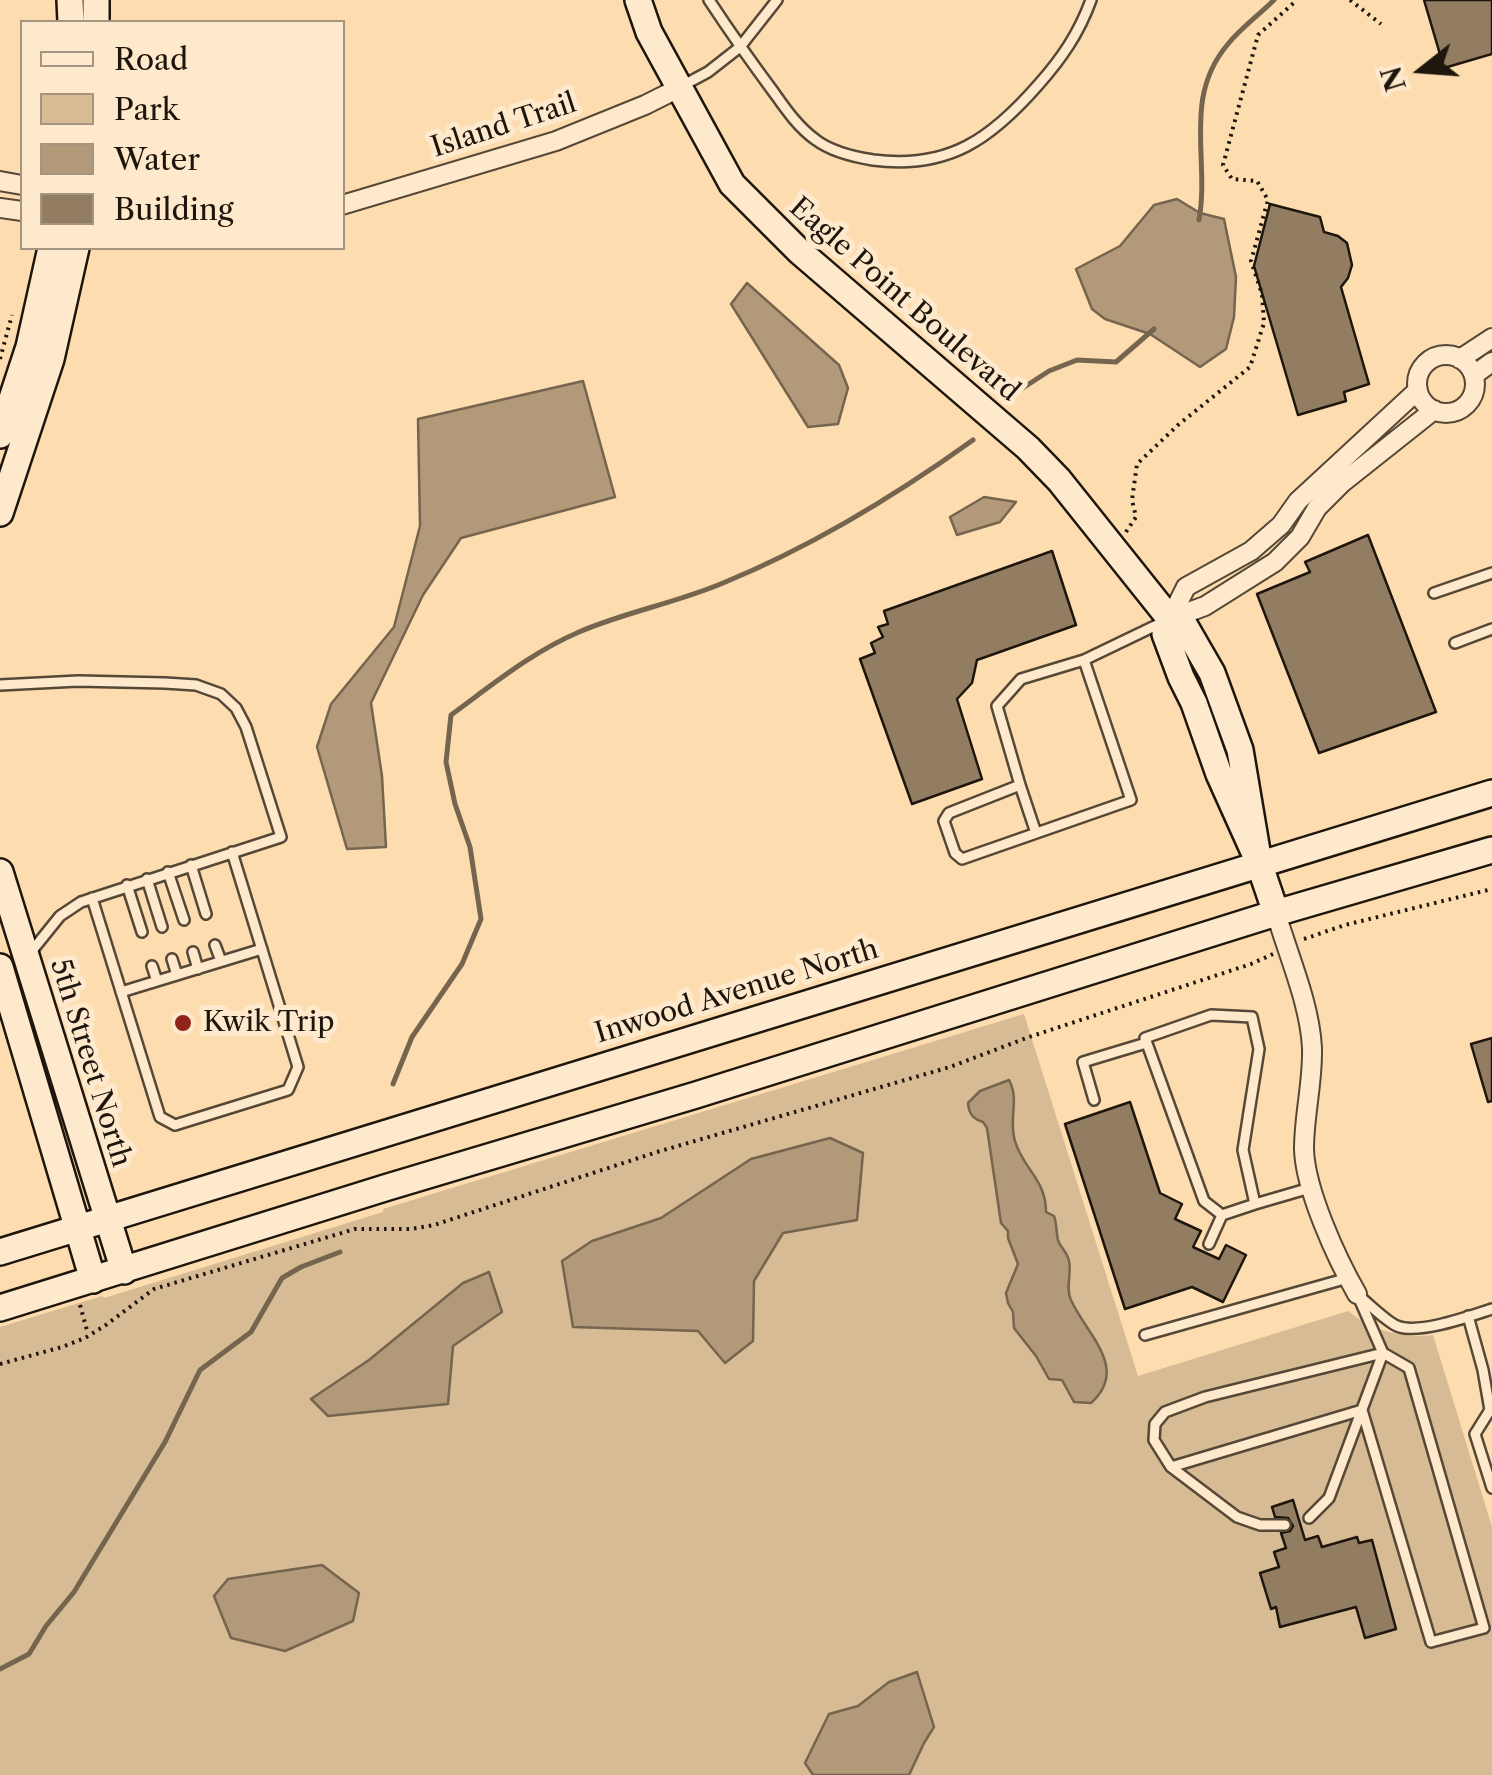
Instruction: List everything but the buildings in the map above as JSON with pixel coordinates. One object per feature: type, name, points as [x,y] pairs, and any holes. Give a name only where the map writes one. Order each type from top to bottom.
[{"type":"main road","name":"Eagle Point Boulevard","points":[[638,0],[649,32],[732,184],[799,251],[1007,430],[1059,480],[1170,619]]},
{"type":"main road","points":[[0,435],[28,347],[51,250]]},
{"type":"main road","points":[[0,513],[51,359],[76,250]]},
{"type":"main road","points":[[1170,619],[1165,634],[1219,774],[1259,862],[1276,913]]},
{"type":"main road","name":"Inwood Avenue North","points":[[0,1252],[1492,793]]},
{"type":"main road","points":[[0,1308],[1276,913],[1492,850]]},
{"type":"main road","name":"5th Street North","points":[[0,872],[124,1271]]},
{"type":"main road","points":[[0,967],[93,1280]]},
{"type":"street","name":"Island Trail","points":[[345,205],[556,142],[679,88]]},
{"type":"street","points":[[1460,358],[1492,338]]},
{"type":"street","points":[[1444,355],[1460,358],[1474,375],[1473,394],[1452,412],[1426,405],[1418,390],[1419,374],[1430,360],[1444,355]]},
{"type":"street","points":[[1474,375],[1492,362]]},
{"type":"street","points":[[1170,619],[1186,587],[1251,551],[1281,525],[1298,500],[1418,390]]},
{"type":"street","points":[[1170,619],[1204,606],[1276,562],[1300,537],[1317,508],[1342,483],[1434,410]]},
{"type":"street","points":[[1276,913],[1306,1011],[1312,1047],[1304,1150],[1312,1188],[1336,1258],[1352,1286]]},
{"type":"lane","points":[[709,0],[793,118],[818,142],[861,158],[896,163],[964,148],[1011,117],[1070,46],[1091,0]]},
{"type":"lane","points":[[679,88],[740,47],[778,0]]},
{"type":"lane","points":[[1434,593],[1492,573]]},
{"type":"lane","points":[[1036,833],[997,706],[1020,679],[1084,660],[1170,619]]},
{"type":"lane","points":[[1455,642],[1492,629]]},
{"type":"lane","points":[[1020,786],[949,812],[944,822],[955,853],[962,858],[1131,800],[1084,660]]},
{"type":"lane","points":[[0,684],[165,682],[196,685],[221,694],[236,708],[246,727],[281,837],[86,900],[60,916],[27,958]]},
{"type":"lane","points":[[86,900],[121,992],[160,1117],[175,1125],[288,1090],[298,1066],[232,852]]},
{"type":"lane","points":[[192,865],[206,914]]},
{"type":"lane","points":[[168,872],[184,920]]},
{"type":"lane","points":[[147,879],[162,926]]},
{"type":"lane","points":[[127,885],[142,932]]},
{"type":"lane","points":[[216,945],[220,962]]},
{"type":"lane","points":[[121,992],[262,949]]},
{"type":"lane","points":[[193,952],[198,968]]},
{"type":"lane","points":[[172,959],[177,975]]},
{"type":"lane","points":[[152,966],[156,981]]},
{"type":"lane","points":[[1222,1215],[1204,1200],[1144,1038],[1212,1015],[1252,1017],[1259,1050],[1243,1150],[1255,1204]]},
{"type":"lane","points":[[1094,1100],[1083,1062],[1146,1043]]},
{"type":"lane","points":[[1208,1244],[1222,1215],[1312,1188]]},
{"type":"lane","points":[[1352,1286],[1398,1327],[1423,1327],[1492,1309]]},
{"type":"lane","points":[[1145,1335],[1352,1286]]},
{"type":"lane","points":[[1352,1286],[1383,1353],[1409,1368],[1484,1628],[1431,1642],[1362,1410]]},
{"type":"lane","points":[[1468,1316],[1490,1410],[1474,1434],[1492,1488]]},
{"type":"lane","points":[[1309,1518],[1329,1498],[1383,1353]]},
{"type":"lane","points":[[1285,1526],[1260,1525],[1237,1518],[1170,1467],[1154,1440],[1156,1424],[1165,1412],[1205,1397],[1383,1353]]},
{"type":"lane","points":[[1170,1467],[1362,1410]]},
{"type":"path","points":[[1112,546],[1136,517],[1132,500],[1137,464],[1250,367],[1264,323],[1262,294],[1251,261],[1268,200],[1258,181],[1232,179],[1223,166],[1258,35],[1297,0]]},
{"type":"path","points":[[1350,0],[1381,24]]},
{"type":"path","points":[[1310,936],[1492,889]]},
{"type":"path","points":[[0,1364],[89,1336],[154,1290],[355,1229],[434,1225],[657,1152],[950,1067],[1264,959]]},
{"type":"path","points":[[80,1304],[89,1336]]},
{"type":"green space","points":[[1024,1014],[1138,1376],[1348,1311],[1387,1332],[1433,1335],[1492,1527],[1492,1775],[0,1775],[0,1327]]},
{"type":"water","points":[[1177,199],[1200,213],[1224,219],[1236,277],[1234,317],[1226,349],[1200,367],[1150,334],[1105,319],[1092,309],[1076,269],[1120,246],[1154,205]]},
{"type":"water","points":[[747,283],[839,365],[848,388],[838,424],[808,427],[731,304]]},
{"type":"water","points":[[583,381],[615,497],[461,538],[423,595],[371,703],[382,776],[386,847],[347,849],[317,747],[331,704],[394,627],[420,526],[418,419]]},
{"type":"water","points":[[984,497],[1016,502],[1000,522],[957,535],[950,517]]},
{"type":"water","points":[[1009,1080],[1014,1095],[1015,1141],[1042,1191],[1046,1212],[1054,1216],[1058,1240],[1069,1261],[1071,1300],[1106,1364],[1102,1390],[1091,1403],[1074,1402],[1062,1380],[1049,1379],[1014,1328],[1006,1293],[1018,1264],[1008,1231],[1001,1223],[987,1128],[972,1116],[968,1103],[980,1091]]},
{"type":"water","points":[[830,1138],[863,1153],[857,1220],[783,1233],[754,1281],[753,1341],[725,1363],[698,1331],[573,1327],[562,1261],[592,1241],[661,1218],[751,1159]]},
{"type":"water","points":[[489,1272],[502,1312],[453,1346],[448,1404],[328,1416],[311,1399],[369,1360],[463,1283]]},
{"type":"water","points":[[322,1565],[359,1593],[353,1621],[285,1651],[231,1638],[214,1596],[228,1579]]},
{"type":"water","points":[[917,1672],[934,1727],[909,1775],[813,1775],[805,1763],[829,1714],[858,1706],[889,1682]]},
{"type":"waterway","points":[[1199,220],[1200,129],[1206,86],[1228,44],[1274,0]]},
{"type":"waterway","points":[[1009,397],[1049,371],[1077,360],[1116,362],[1154,329]]},
{"type":"waterway","points":[[393,1084],[412,1037],[462,964],[481,919],[470,847],[446,762],[451,715],[562,640],[756,569],[883,500],[973,440]]},
{"type":"waterway","points":[[0,1669],[29,1654],[74,1592],[165,1442],[200,1370],[251,1332],[282,1278],[340,1252]]},
{"type":"place","name":"Kwik Trip","points":[[183,1023]]}]
